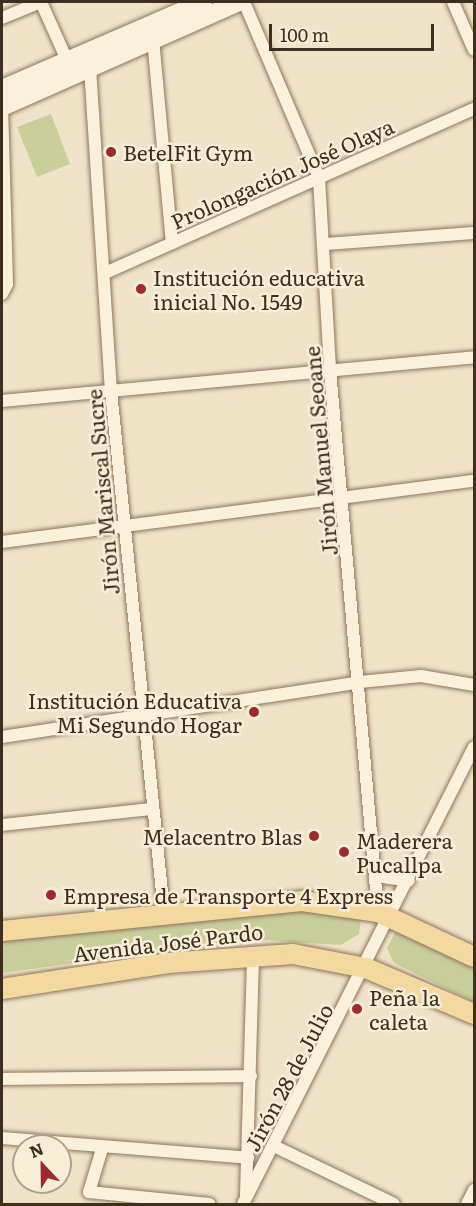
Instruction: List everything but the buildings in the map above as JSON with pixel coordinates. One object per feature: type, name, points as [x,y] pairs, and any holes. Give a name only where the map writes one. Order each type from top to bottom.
[{"type":"main road","points":[[2,89],[203,2]]},
{"type":"main road","points":[[2,107],[239,2]]},
{"type":"main road","name":"Avenida José Pardo","points":[[2,931],[164,912],[302,901],[384,915],[474,957]]},
{"type":"main road","name":"Avenida José Pardo","points":[[2,989],[253,954],[304,955],[366,968],[474,1014]]},
{"type":"street","points":[[2,18],[41,2],[67,60]]},
{"type":"street","name":"Jirón Manuel Seoane","points":[[244,2],[319,178],[326,244],[330,370],[344,497],[375,876],[384,915]]},
{"type":"street","points":[[453,2],[474,50]]},
{"type":"street","points":[[153,39],[172,243]]},
{"type":"street","name":"Jirón Mariscal Sucre","points":[[90,67],[111,392],[142,716],[164,912]]},
{"type":"street","points":[[2,107],[7,284],[2,294]]},
{"type":"street","name":"Prolongación José Olaya","points":[[105,273],[474,109]]},
{"type":"street","points":[[326,244],[474,233]]},
{"type":"street","points":[[2,401],[474,357]]},
{"type":"street","points":[[2,542],[474,481]]},
{"type":"street","points":[[2,737],[360,682],[421,676],[474,685]]},
{"type":"street","name":"Jirón 28 de Julio","points":[[244,1202],[366,968],[384,915],[409,880],[474,747]]},
{"type":"street","points":[[2,825],[152,809]]},
{"type":"street","points":[[375,876],[409,880]]},
{"type":"street","points":[[244,1202],[251,1076],[253,954]]},
{"type":"street","points":[[2,1079],[251,1076]]},
{"type":"street","points":[[2,1138],[102,1149],[248,1158]]},
{"type":"street","points":[[274,1146],[394,1204]]},
{"type":"street","points":[[102,1149],[89,1192],[209,1204]]},
{"type":"street","points":[[467,1204],[474,1190]]},
{"type":"green space","points":[[51,114],[70,164],[37,177],[17,127]]},
{"type":"green space","points":[[300,904],[361,919],[359,934],[341,945],[247,939],[2,973],[2,938]]},
{"type":"green space","points":[[396,931],[474,960],[474,1002],[394,963],[387,948]]},
{"type":"place","name":"BetelFit Gym","points":[[111,152]]},
{"type":"place","name":"Institución educativa inicial No. 1549","points":[[141,289]]},
{"type":"place","name":"Institución Educativa Mi Segundo Hogar","points":[[254,712]]},
{"type":"place","name":"Melacentro Blas","points":[[314,836]]},
{"type":"place","name":"Maderera Pucallpa","points":[[344,852]]},
{"type":"place","name":"Empresa de Transporte 4 Express","points":[[51,895]]},
{"type":"place","name":"Peña la caleta","points":[[357,1009]]}]
